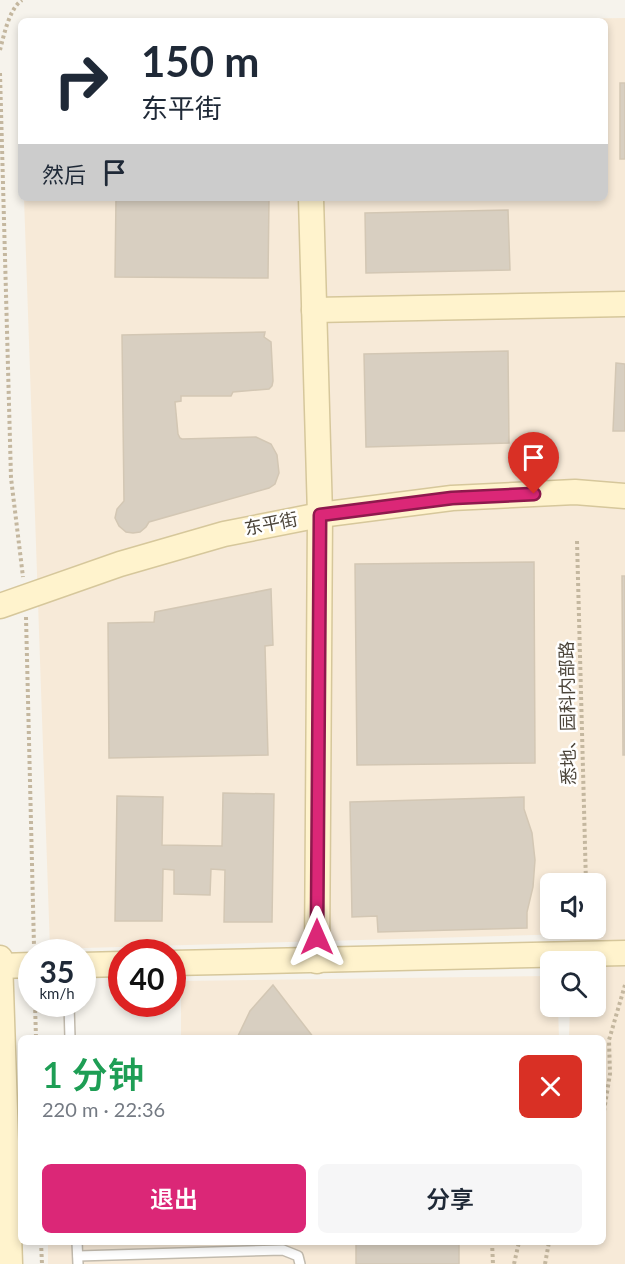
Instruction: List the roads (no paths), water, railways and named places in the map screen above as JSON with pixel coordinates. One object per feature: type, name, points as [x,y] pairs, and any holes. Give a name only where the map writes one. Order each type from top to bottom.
[{"type":"street","points":[[311,201],[320,515],[317,961]]},
{"type":"street","points":[[314,310],[625,304]]},
{"type":"street","name":"东平街","points":[[0,606],[120,564],[224,534],[320,515],[452,498],[575,492],[625,496]]},
{"type":"street","points":[[186,963],[625,953]]},
{"type":"street","points":[[0,958],[10,1264]]},
{"type":"street","points":[[0,966],[18,965]]},
{"type":"lane","points":[[69,1017],[70,1035]]},
{"type":"lane","points":[[77,1245],[78,1260],[151,1254],[283,1250],[298,1256],[300,1264]]},
{"type":"lane","points":[[151,1245],[151,1254]]}]
